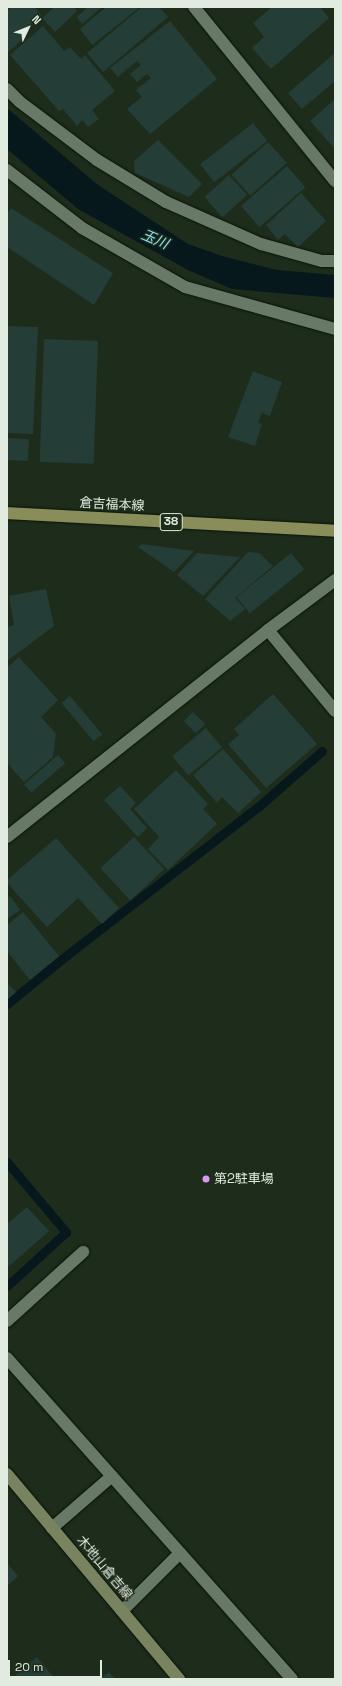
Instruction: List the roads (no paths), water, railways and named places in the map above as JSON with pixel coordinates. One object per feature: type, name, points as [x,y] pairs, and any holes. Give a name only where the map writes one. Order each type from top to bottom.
[{"type":"main road","name":"倉吉福本線","points":[[7,513],[335,531]]},
{"type":"main road","name":"木地山倉吉線","points":[[7,1474],[179,1679]]},
{"type":"street","points":[[194,7],[335,181]]},
{"type":"street","points":[[7,89],[20,102],[97,160],[166,202],[261,244],[322,261],[335,260]]},
{"type":"street","points":[[7,170],[82,228],[185,287],[335,329]]},
{"type":"street","points":[[7,838],[268,630],[335,580]]},
{"type":"street","points":[[268,630],[335,712]]},
{"type":"street","points":[[7,1321],[83,1252]]},
{"type":"street","points":[[7,1358],[292,1679]]},
{"type":"street","points":[[52,1528],[112,1476]]},
{"type":"street","points":[[122,1611],[180,1553]]},
{"type":"water","name":"玉川","points":[[7,108],[98,185],[188,244],[222,256],[277,270],[335,275],[335,298],[232,289],[188,270],[78,209],[7,149]]},
{"type":"waterway","points":[[7,1004],[67,955],[258,807],[322,751]]},
{"type":"waterway","points":[[7,1162],[66,1232],[7,1286]]},
{"type":"place","name":"第2駐車場","points":[[206,1179]]}]
